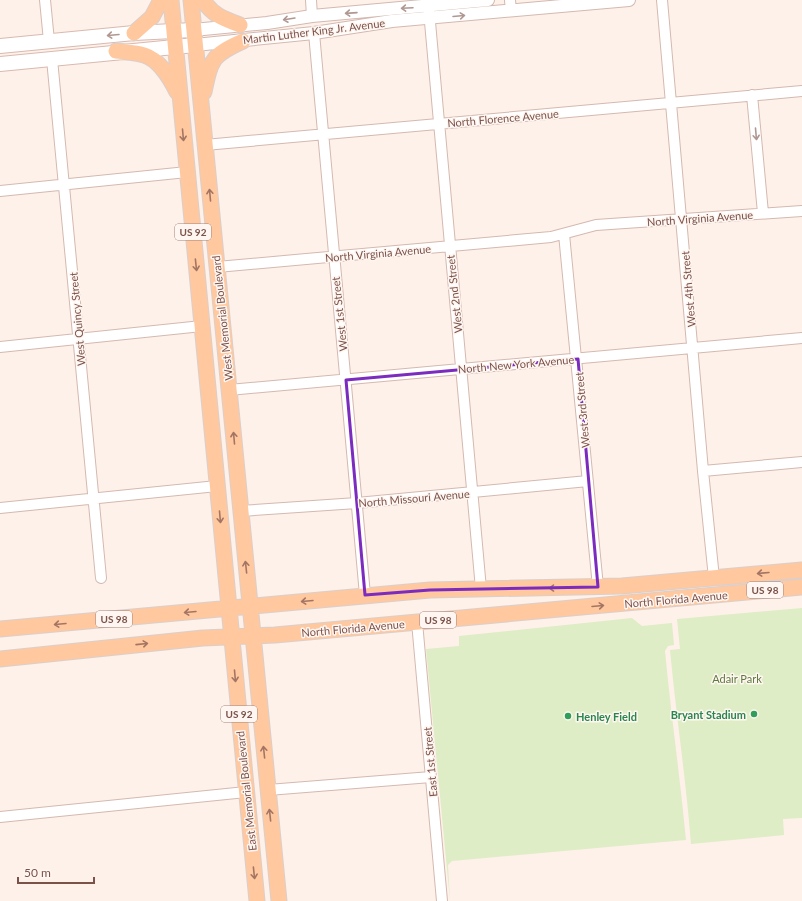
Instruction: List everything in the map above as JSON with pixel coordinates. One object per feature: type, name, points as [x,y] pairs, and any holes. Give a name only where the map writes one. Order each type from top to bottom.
[{"type":"main road","points":[[134,33],[152,17],[161,0]]},
{"type":"main road","name":"West Memorial Boulevard","points":[[171,0],[229,608]]},
{"type":"main road","name":"West Memorial Boulevard","points":[[191,0],[194,45],[217,267],[252,636]]},
{"type":"main road","points":[[203,0],[210,10],[219,17],[240,25]]},
{"type":"main road","name":"Martin Luther King Jr. Avenue","points":[[0,46],[134,33],[193,30]]},
{"type":"main road","points":[[201,104],[212,61],[224,49],[243,40]]},
{"type":"main road","name":"Martin Luther King Jr. Avenue","points":[[0,64],[175,45],[194,45]]},
{"type":"main road","points":[[116,51],[145,55],[158,64],[168,75],[180,97]]},
{"type":"main road","name":"North Florida Avenue","points":[[0,629],[430,590],[598,587],[802,570]]},
{"type":"main road","points":[[382,625],[408,616],[569,602],[586,597],[598,587]]},
{"type":"main road","name":"North Florida Avenue","points":[[0,659],[231,637],[417,622],[802,587]]},
{"type":"main road","name":"East Memorial Boulevard","points":[[229,608],[257,901]]},
{"type":"main road","name":"East Memorial Boulevard","points":[[252,636],[279,901]]},
{"type":"street","points":[[45,0],[49,41]]},
{"type":"street","points":[[310,0],[312,16]]},
{"type":"street","name":"Martin Luther King Jr. Avenue","points":[[194,45],[314,33],[392,21],[428,9],[488,0]]},
{"type":"street","name":"Martin Luther King Jr. Avenue","points":[[193,30],[312,16],[629,0]]},
{"type":"street","name":"West 4th Street","points":[[662,0],[694,349],[703,471],[714,578]]},
{"type":"street","name":"West 2nd Street","points":[[428,9],[440,124],[449,247],[482,589]]},
{"type":"street","name":"West 1st Street","points":[[314,33],[365,595]]},
{"type":"street","name":"West Quincy Street","points":[[52,59],[101,578]]},
{"type":"street","name":"North Florence Avenue","points":[[205,145],[322,133],[440,124],[802,91]]},
{"type":"street","points":[[752,95],[763,214]]},
{"type":"street","points":[[0,191],[187,172]]},
{"type":"street","name":"North Virginia Avenue","points":[[217,267],[551,237],[596,225],[802,211]]},
{"type":"street","name":"West 3rd Street","points":[[564,234],[578,359],[598,587]]},
{"type":"street","points":[[0,347],[202,326]]},
{"type":"street","name":"North New York Avenue","points":[[229,390],[802,338]]},
{"type":"street","points":[[703,471],[802,462]]},
{"type":"street","name":"North Missouri Avenue","points":[[240,511],[356,503],[588,481]]},
{"type":"street","points":[[0,508],[217,486]]},
{"type":"street","name":"East 1st Street","points":[[417,622],[442,901]]},
{"type":"street","points":[[268,790],[431,777]]},
{"type":"street","points":[[0,817],[246,792]]},
{"type":"highlighted area","points":[[578,359],[598,587],[430,590],[365,595],[346,380]]},
{"type":"green space","name":"Adair Park","points":[[802,608],[802,818],[783,819],[784,835],[691,844],[670,650],[680,649],[677,619]]},
{"type":"green space","name":"Henley Field","points":[[632,618],[642,626],[672,623],[674,645],[668,646],[665,651],[686,840],[452,861],[448,865],[450,901],[426,649],[459,646],[459,636]]},
{"type":"place","name":"Bryant Stadium","points":[[754,714]]},
{"type":"place","name":"Henley Field","points":[[568,716]]}]
